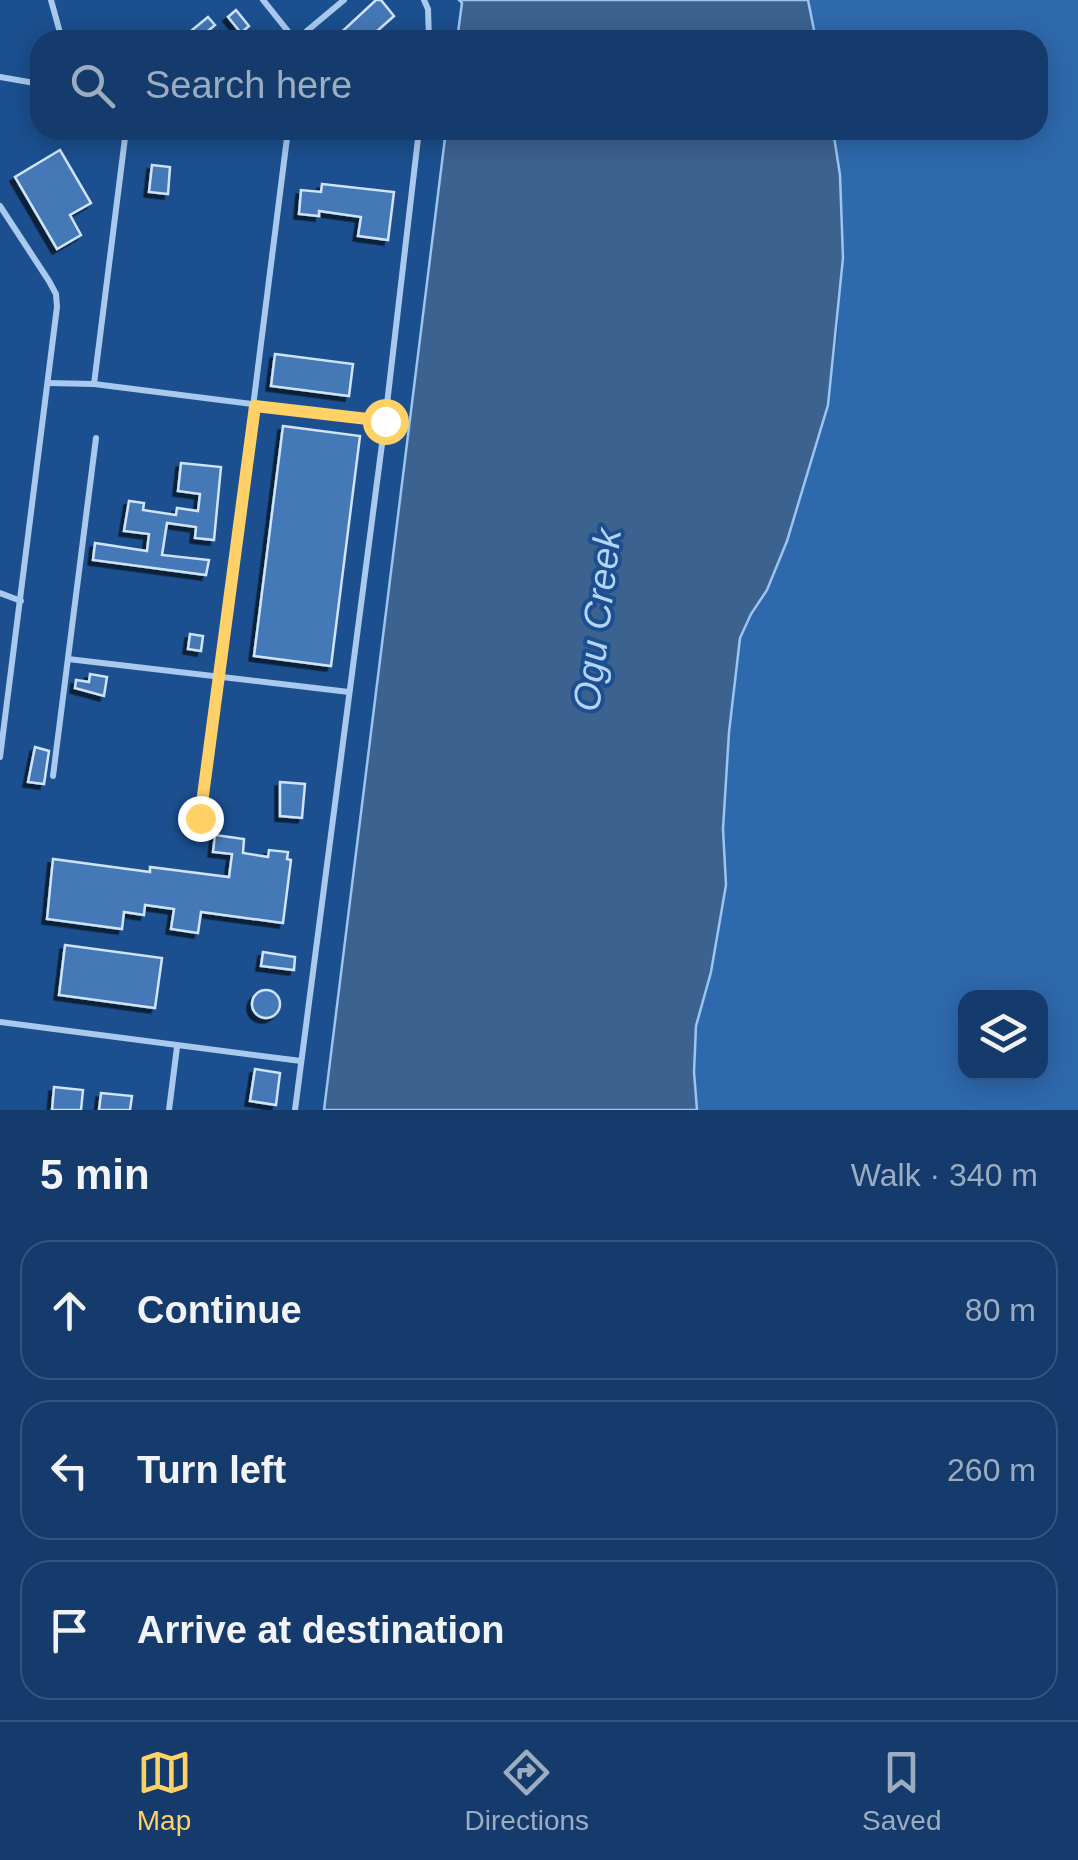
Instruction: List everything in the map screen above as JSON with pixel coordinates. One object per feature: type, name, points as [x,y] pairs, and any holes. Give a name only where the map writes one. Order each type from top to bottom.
[{"type":"lane","points":[[51,0],[59,30]]},
{"type":"lane","points":[[263,0],[288,30]]},
{"type":"lane","points":[[308,30],[344,0]]},
{"type":"lane","points":[[424,0],[429,30]]},
{"type":"lane","points":[[0,77],[30,82]]},
{"type":"lane","points":[[94,384],[125,140]]},
{"type":"lane","points":[[200,818],[287,140]]},
{"type":"lane","points":[[294,1110],[385,421],[418,140]]},
{"type":"lane","points":[[0,206],[56,294],[56,323],[0,757]]},
{"type":"lane","points":[[48,383],[94,384],[385,421]]},
{"type":"lane","points":[[53,776],[96,438]]},
{"type":"lane","points":[[0,594],[21,600]]},
{"type":"lane","points":[[68,659],[221,674],[348,692]]},
{"type":"lane","points":[[0,1022],[301,1061]]},
{"type":"lane","points":[[169,1110],[177,1047]]},
{"type":"shaded area","points":[[808,0],[1078,0],[1078,1110],[697,1110],[696,1026],[711,972],[726,885],[723,829],[740,638],[767,590],[787,541],[828,405],[838,330],[840,175],[835,140],[1048,140],[1048,30],[814,30]]},
{"type":"water","points":[[459,0],[808,0],[814,30],[458,30],[462,3]]},
{"type":"water","name":"Ogu Creek","points":[[445,140],[835,140],[843,258],[828,405],[787,541],[767,590],[740,638],[723,829],[726,885],[711,972],[696,1026],[697,1110],[324,1110]]},
{"type":"building","points":[[376,0],[381,0],[394,16],[378,30],[344,30]]},
{"type":"building","points":[[236,10],[249,26],[239,30],[228,17]]},
{"type":"building","points":[[208,17],[215,25],[209,30],[192,30]]},
{"type":"building","points":[[60,150],[91,203],[70,215],[81,235],[57,249],[15,177]]},
{"type":"building","points":[[152,165],[170,167],[168,194],[149,192]]},
{"type":"building","points":[[322,184],[394,192],[388,240],[358,236],[361,217],[319,211],[319,216],[299,214],[301,190],[321,192]]},
{"type":"building","points":[[275,354],[353,364],[349,396],[271,386]]},
{"type":"building","points":[[283,426],[360,436],[331,666],[254,656]]},
{"type":"building","points":[[181,463],[221,467],[214,540],[195,538],[196,527],[167,523],[162,555],[209,560],[206,575],[93,560],[95,543],[147,551],[149,534],[124,531],[129,501],[144,503],[143,510],[176,515],[177,508],[198,511],[200,494],[178,491]]},
{"type":"building","points":[[190,634],[203,636],[201,651],[188,649]]},
{"type":"building","points":[[90,674],[107,677],[104,696],[75,688],[76,680],[89,682]]},
{"type":"building","points":[[35,747],[49,751],[44,784],[28,782]]},
{"type":"building","points":[[280,782],[305,784],[302,818],[280,816]]},
{"type":"building","points":[[215,835],[244,839],[243,853],[268,857],[269,850],[288,852],[287,859],[291,860],[283,923],[201,912],[198,933],[171,929],[174,909],[145,905],[144,915],[124,912],[122,929],[47,919],[53,859],[150,872],[150,867],[229,877],[232,854],[213,852]]},
{"type":"building","points":[[65,945],[162,958],[155,1008],[59,995]]},
{"type":"building","points":[[263,952],[295,957],[294,970],[261,966]]},
{"type":"building","points":[[266,990],[276,994],[280,1004],[276,1014],[266,1018],[256,1014],[252,1004],[256,994]]},
{"type":"building","points":[[255,1069],[280,1073],[276,1105],[250,1101]]},
{"type":"building","points":[[54,1087],[83,1090],[81,1110],[52,1110]]},
{"type":"building","points":[[101,1093],[132,1096],[130,1110],[99,1110]]},
{"type":"route","points":[[200,818],[255,406],[385,421]]}]
